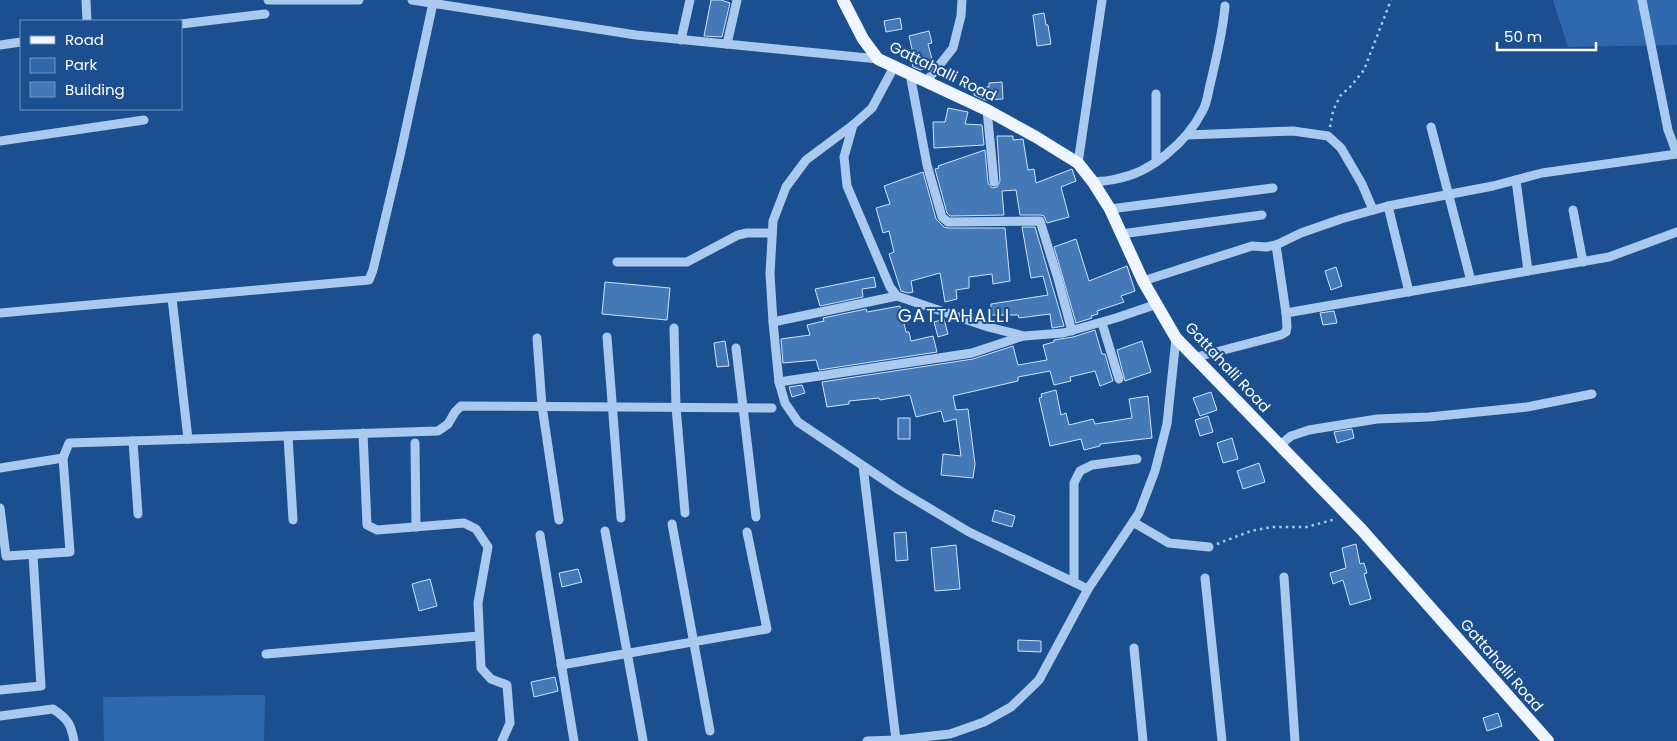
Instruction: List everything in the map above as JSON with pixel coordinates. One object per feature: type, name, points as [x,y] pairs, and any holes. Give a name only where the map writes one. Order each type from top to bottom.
[{"type":"main road","name":"Gattahalli Road","points":[[844,1],[863,39],[878,60],[987,110],[1036,137],[1078,164],[1093,182],[1110,209],[1143,281],[1176,338],[1193,358],[1348,516],[1548,741]]},
{"type":"street","points":[[86,0],[87,20]]},
{"type":"street","points":[[268,0],[359,0]]},
{"type":"street","points":[[412,0],[636,35],[878,60]]},
{"type":"street","points":[[681,40],[690,0]]},
{"type":"street","points":[[728,44],[736,0]]},
{"type":"street","points":[[926,82],[953,48],[961,16],[962,0]]},
{"type":"street","points":[[1078,164],[1102,0]]},
{"type":"street","points":[[1143,281],[1252,246],[1266,247],[1276,245],[1301,233],[1388,206],[1493,186],[1552,172],[1677,154],[1668,130],[1642,0]]},
{"type":"street","points":[[0,313],[370,280],[400,156],[433,3]]},
{"type":"street","points":[[1093,182],[1118,179],[1142,170],[1156,162],[1187,135],[1204,110],[1224,20],[1225,6]]},
{"type":"street","points":[[182,24],[265,14]]},
{"type":"street","points":[[0,44],[20,42]]},
{"type":"street","points":[[894,67],[872,108],[853,125],[806,160],[786,187],[773,221],[770,274],[773,322],[778,382],[785,403],[798,422],[899,490],[969,532],[1088,589]]},
{"type":"street","points":[[910,74],[927,165],[942,217],[948,222],[1040,221],[1072,331]]},
{"type":"street","points":[[1156,94],[1156,162]]},
{"type":"street","points":[[987,110],[994,182]]},
{"type":"street","points":[[0,141],[144,120]]},
{"type":"street","points":[[853,125],[844,157],[847,186],[890,287],[896,296]]},
{"type":"street","points":[[1431,126],[1471,281]]},
{"type":"street","points":[[1187,135],[1293,131],[1328,136],[1341,148],[1362,184],[1373,210]]},
{"type":"street","points":[[1516,180],[1528,271]]},
{"type":"street","points":[[1110,209],[1273,188]]},
{"type":"street","points":[[1388,206],[1409,292]]},
{"type":"street","points":[[1573,210],[1583,262]]},
{"type":"street","points":[[1121,234],[1262,215]]},
{"type":"street","points":[[1286,313],[1609,257],[1677,232]]},
{"type":"street","points":[[617,262],[687,262],[738,235],[772,233]]},
{"type":"street","points":[[1193,358],[1281,335],[1286,332],[1286,313],[1276,245]]},
{"type":"street","points":[[773,322],[896,296],[988,327],[1024,336]]},
{"type":"street","points":[[172,298],[188,439]]},
{"type":"street","points":[[778,382],[972,353],[1024,336],[1072,331],[1157,304]]},
{"type":"street","points":[[1102,323],[1119,379]]},
{"type":"street","points":[[674,328],[676,407],[685,512]]},
{"type":"street","points":[[607,337],[621,518]]},
{"type":"street","points":[[537,338],[542,406],[559,520]]},
{"type":"street","points":[[867,741],[950,734],[984,722],[1011,707],[1039,680],[1088,589],[1139,513],[1155,471],[1167,424],[1176,338]]},
{"type":"street","points":[[736,348],[756,517]]},
{"type":"street","points":[[1280,446],[1291,436],[1309,430],[1377,420],[1527,407],[1592,394]]},
{"type":"street","points":[[0,508],[6,556],[70,552],[63,458],[69,443],[438,430],[448,424],[461,406],[772,408]]},
{"type":"street","points":[[363,433],[367,525],[377,530],[464,523],[476,529],[488,547],[478,603],[481,668],[491,679],[507,685],[510,723],[502,741]]},
{"type":"street","points":[[288,436],[293,520]]},
{"type":"street","points":[[133,441],[138,514]]},
{"type":"street","points":[[415,443],[416,527]]},
{"type":"street","points":[[0,468],[63,458]]},
{"type":"street","points":[[1074,582],[1074,483],[1080,472],[1092,465],[1137,459]]},
{"type":"street","points":[[863,466],[896,740]]},
{"type":"street","points":[[1133,522],[1170,543],[1209,547]]},
{"type":"street","points":[[672,524],[710,731]]},
{"type":"street","points":[[605,531],[643,740]]},
{"type":"street","points":[[561,665],[767,628],[747,532]]},
{"type":"street","points":[[540,535],[574,741]]},
{"type":"street","points":[[0,690],[42,686],[33,555]]},
{"type":"street","points":[[1284,577],[1295,741]]},
{"type":"street","points":[[1206,578],[1222,741]]},
{"type":"street","points":[[266,654],[479,636]]},
{"type":"street","points":[[1134,648],[1143,741]]},
{"type":"street","points":[[0,716],[53,709],[71,725],[74,741]]},
{"type":"path","points":[[1328,136],[1340,96],[1364,70],[1392,0]]},
{"type":"path","points":[[1209,547],[1250,531],[1272,527],[1307,527],[1348,516]]},
{"type":"green space","points":[[1553,0],[1677,0],[1677,45],[1568,47]]},
{"type":"green space","points":[[265,695],[264,741],[104,741],[103,697]]},
{"type":"building","points":[[711,0],[721,0],[730,3],[722,37],[704,36]]},
{"type":"building","points":[[1044,13],[1051,44],[1037,46],[1033,15]]},
{"type":"building","points":[[900,18],[902,29],[886,32],[884,21]]},
{"type":"building","points":[[929,31],[932,43],[928,44],[933,63],[930,67],[921,70],[913,67],[910,54],[913,53],[909,36]]},
{"type":"building","points":[[1002,82],[1003,99],[985,100],[974,95],[974,88],[989,87],[989,83]]},
{"type":"building","points":[[948,108],[968,112],[965,124],[982,125],[984,145],[934,148],[933,122],[945,122]]},
{"type":"building","points":[[997,136],[1013,136],[1013,140],[1023,139],[1028,170],[1034,169],[1036,183],[1072,169],[1076,181],[1061,187],[1069,217],[1047,223],[1044,216],[1041,215],[1020,215],[1016,190],[1002,191],[1004,215],[950,216],[947,213],[935,169],[939,168],[938,166],[985,150],[988,183],[992,188],[997,187],[1000,181]]},
{"type":"building","points":[[923,172],[936,219],[944,227],[1005,228],[1010,281],[993,284],[992,274],[969,277],[969,288],[956,290],[957,299],[945,302],[940,273],[911,281],[913,292],[901,291],[889,254],[894,252],[889,231],[883,233],[876,208],[890,204],[884,186]]},
{"type":"building","points":[[1022,227],[1035,227],[1064,326],[1052,328],[1050,314],[1019,318],[1018,315],[991,315],[991,304],[1048,295],[1043,276],[1031,278]]},
{"type":"building","points":[[1076,239],[1089,281],[1127,266],[1135,291],[1121,296],[1124,302],[1097,311],[1098,314],[1091,316],[1092,318],[1076,323],[1054,247]]},
{"type":"building","points":[[1336,267],[1342,286],[1331,290],[1325,271]]},
{"type":"building","points":[[874,277],[876,287],[862,289],[863,297],[820,306],[815,289]]},
{"type":"building","points":[[605,282],[670,288],[667,320],[602,314]]},
{"type":"building","points":[[900,306],[906,332],[909,332],[911,341],[933,336],[937,352],[819,370],[816,360],[783,363],[781,339],[810,335],[807,325],[824,321],[823,318],[866,309],[867,312]]},
{"type":"building","points":[[1334,311],[1337,323],[1323,325],[1320,313]]},
{"type":"building","points":[[944,319],[948,334],[938,337],[934,322]]},
{"type":"building","points":[[1095,330],[1113,381],[1100,386],[1095,371],[1070,377],[1071,381],[1054,385],[1050,371],[1018,377],[1018,381],[953,396],[956,410],[968,409],[975,464],[973,478],[941,475],[943,454],[961,456],[956,419],[944,422],[941,411],[916,417],[910,395],[880,400],[879,398],[849,401],[849,404],[827,407],[822,382],[973,359],[1013,346],[1018,365],[1047,360],[1043,345],[1054,342],[1054,340],[1073,337]]},
{"type":"building","points":[[725,341],[729,366],[717,367],[714,343]]},
{"type":"building","points":[[1142,341],[1151,372],[1125,381],[1117,350]]},
{"type":"building","points":[[802,385],[805,393],[792,397],[789,387]]},
{"type":"building","points":[[1056,390],[1061,415],[1066,413],[1069,425],[1093,419],[1095,424],[1132,418],[1129,399],[1148,396],[1152,438],[1100,444],[1100,446],[1084,450],[1081,439],[1050,446],[1039,398],[1042,397],[1041,394]]},
{"type":"building","points":[[1211,392],[1217,410],[1200,416],[1193,398]]},
{"type":"building","points":[[1208,416],[1213,432],[1200,436],[1195,420]]},
{"type":"building","points":[[898,418],[910,418],[910,439],[898,439]]},
{"type":"building","points":[[1352,429],[1354,438],[1337,443],[1334,432]]},
{"type":"building","points":[[1232,438],[1238,459],[1223,463],[1217,443]]},
{"type":"building","points":[[1259,463],[1265,482],[1243,489],[1237,471]]},
{"type":"building","points":[[995,510],[1015,516],[1012,527],[992,521]]},
{"type":"building","points":[[906,532],[908,560],[896,561],[894,533]]},
{"type":"building","points":[[1356,544],[1360,564],[1364,563],[1367,573],[1364,574],[1371,599],[1350,605],[1343,580],[1333,584],[1330,573],[1346,568],[1342,548]]},
{"type":"building","points":[[956,545],[960,589],[935,591],[931,548]]},
{"type":"building","points":[[578,569],[582,582],[562,587],[559,573]]},
{"type":"building","points":[[430,579],[437,606],[419,611],[412,584]]},
{"type":"building","points":[[1018,640],[1041,641],[1041,652],[1018,651]]},
{"type":"building","points":[[555,677],[558,691],[534,697],[531,682]]},
{"type":"building","points":[[1498,713],[1502,726],[1487,731],[1483,718]]},
{"type":"district","name":"GATTAHALLI","points":[[954,315]]}]
